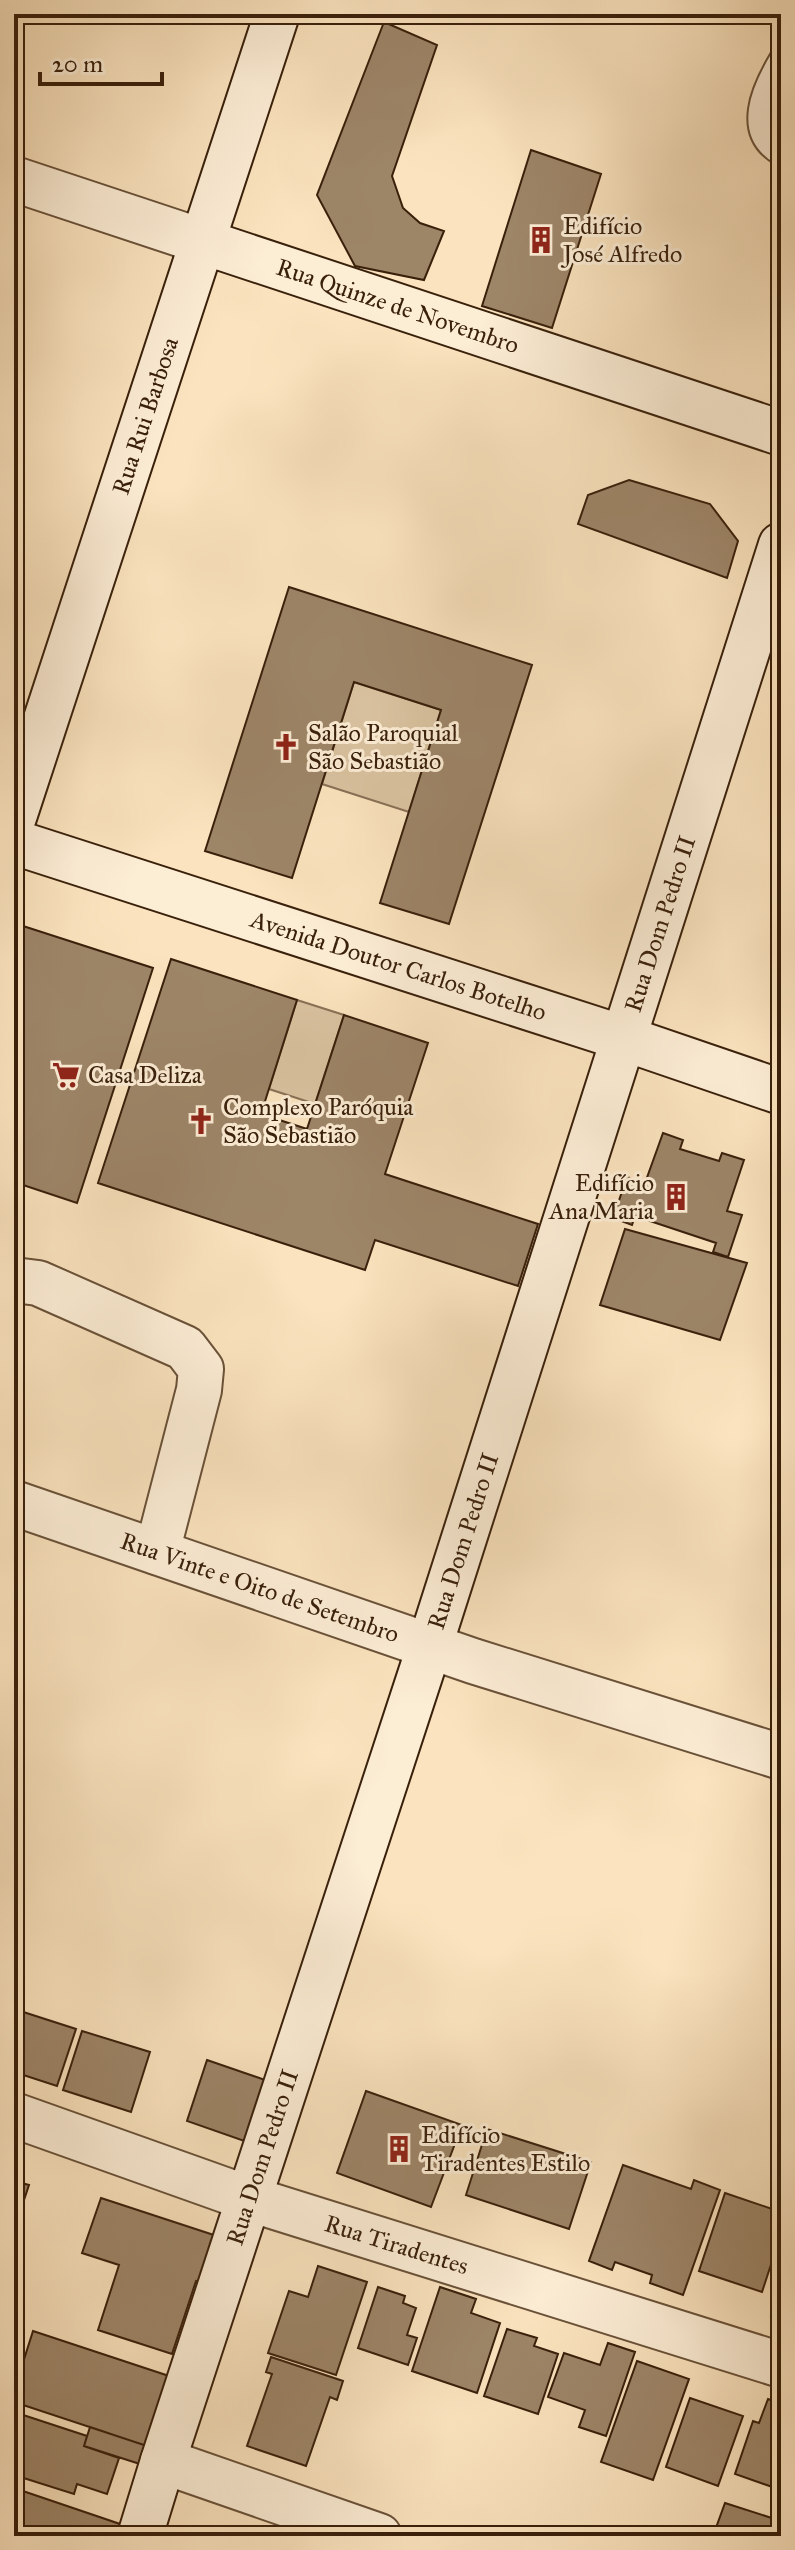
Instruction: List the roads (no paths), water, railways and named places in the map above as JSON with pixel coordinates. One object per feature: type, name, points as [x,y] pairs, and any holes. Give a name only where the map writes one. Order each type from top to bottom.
[{"type":"main road","name":"Rua Rui Barbosa","points":[[14,817],[277,14]]},
{"type":"main road","name":"Rua Quinze de Novembro","points":[[14,179],[781,433]]},
{"type":"main road","name":"Rua Dom Pedro II","points":[[140,2536],[430,1645],[781,545]]},
{"type":"main road","name":"Avenida Doutor Carlos Botelho","points":[[14,842],[781,1092]]},
{"type":"main road","points":[[14,1280],[38,1283],[185,1348],[201,1369],[199,1390],[157,1552]]},
{"type":"main road","name":"Rua Vinte e Oito de Setembro","points":[[14,1503],[430,1645],[781,1757]]},
{"type":"main road","name":"Rua Tiradentes","points":[[14,2115],[250,2199],[781,2365]]},
{"type":"main road","points":[[163,2461],[379,2536]]},
{"type":"lane","points":[[781,59],[764,93],[758,120],[768,146],[781,154]]},
{"type":"place","name":"Edifício José Alfredo","points":[[541,240]]},
{"type":"place","name":"Salão Paroquial São Sebastião","points":[[286,747]]},
{"type":"place","name":"Casa Deliza","points":[[66,1075]]},
{"type":"place","name":"Complexo Paróquia São Sebastião","points":[[201,1121]]},
{"type":"place","name":"Edifício Ana Maria","points":[[676,1197]]},
{"type":"place","name":"Edifício Tiradentes Estilo","points":[[399,2149]]}]
